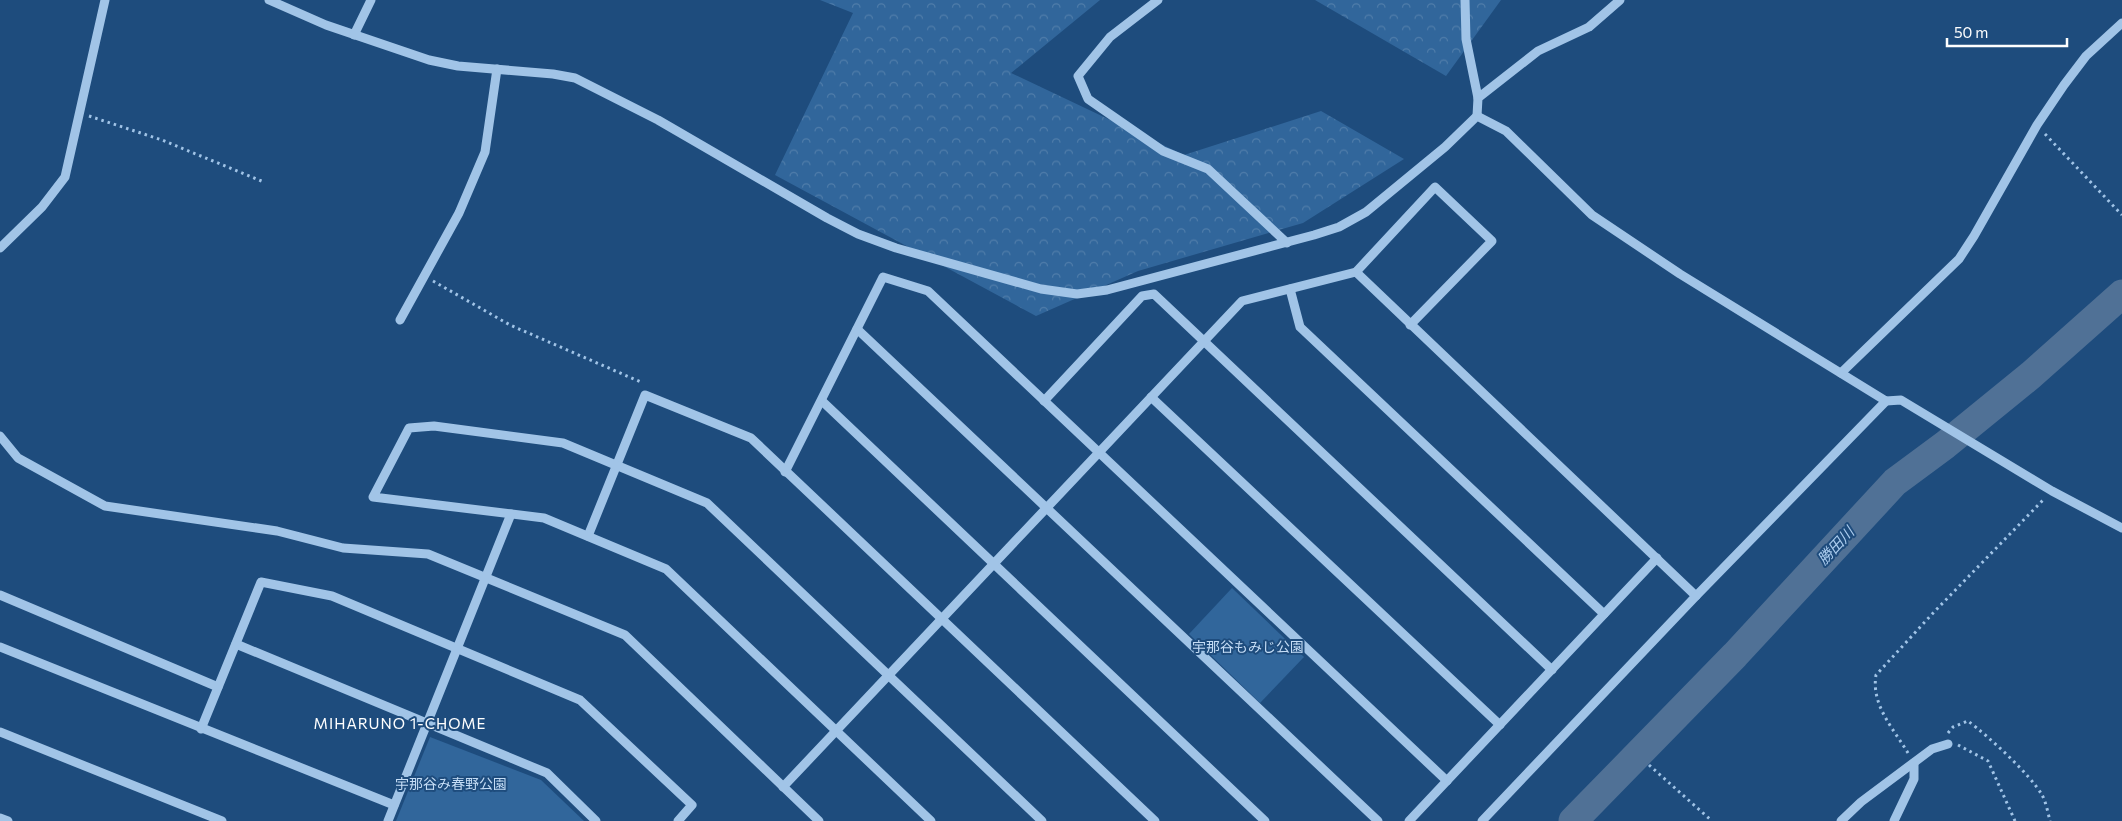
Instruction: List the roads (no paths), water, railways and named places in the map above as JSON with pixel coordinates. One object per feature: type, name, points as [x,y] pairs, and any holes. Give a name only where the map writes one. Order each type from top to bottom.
[{"type":"street","points":[[0,248],[42,206],[65,177],[105,0]]},
{"type":"street","points":[[269,0],[354,35],[429,60],[458,66],[553,74],[575,78],[658,120],[858,234],[938,260],[1041,289],[1077,294],[1107,290],[1287,243],[1339,227],[1366,212],[1445,147],[1477,116],[1478,98],[1466,39],[1465,0]]},
{"type":"street","points":[[354,35],[372,0]]},
{"type":"street","points":[[1158,0],[1110,37],[1078,76],[1088,99],[1163,151],[1208,169],[1287,243]]},
{"type":"street","points":[[1478,98],[1538,51],[1589,27],[1620,0]]},
{"type":"street","points":[[1841,373],[1959,259],[1974,236],[2036,125],[2086,56],[2122,24]]},
{"type":"street","points":[[400,320],[459,213],[484,152],[497,69]]},
{"type":"street","points":[[1477,116],[1506,131],[1592,215],[1680,274],[1886,401],[1901,400],[2052,490],[2122,528]]},
{"type":"street","points":[[783,787],[1242,301],[1356,272],[1435,187],[1492,241],[1410,325]]},
{"type":"street","points":[[1356,272],[1696,596]]},
{"type":"street","points":[[785,472],[883,276],[928,291],[1447,781]]},
{"type":"street","points":[[1290,288],[1300,328],[1604,614]]},
{"type":"street","points":[[1044,401],[1142,296],[1154,294],[1552,670]]},
{"type":"street","points":[[857,329],[1378,821]]},
{"type":"street","points":[[588,536],[645,395],[751,438],[1155,821]]},
{"type":"street","points":[[1152,398],[1500,725]]},
{"type":"street","points":[[822,401],[1265,821]]},
{"type":"street","points":[[1482,821],[1696,596],[1886,401]]},
{"type":"street","points":[[931,821],[666,569],[544,518],[373,497],[408,428],[434,426],[563,443],[707,503],[1042,821]]},
{"type":"street","points":[[0,436],[18,458],[105,506],[277,531],[343,548],[428,554],[625,634],[819,821]]},
{"type":"street","points":[[388,821],[512,514]]},
{"type":"street","points":[[1409,821],[1656,558]]},
{"type":"street","points":[[201,728],[261,582],[332,596],[580,700],[692,805],[678,821]]},
{"type":"street","points":[[0,595],[218,687]]},
{"type":"street","points":[[236,644],[547,774],[596,821]]},
{"type":"street","points":[[0,647],[394,805]]},
{"type":"street","points":[[0,732],[222,821]]},
{"type":"street","points":[[1841,821],[1861,802],[1914,763],[1936,748],[1948,744]]},
{"type":"street","points":[[1894,821],[1914,779],[1914,763]]},
{"type":"street","points":[[0,818],[8,821]]},
{"type":"waterway","name":"勝田川","points":[[1573,821],[1735,655],[1895,482],[1945,445],[2031,375],[2122,294]]},
{"type":"district","name":"MIHARUNO 1-CHOME","points":[[400,724]]},
{"type":"park label","name":"宇那谷もみじ公園","points":[[1248,647]]},
{"type":"park label","name":"宇那谷み春野公園","points":[[451,784]]}]
